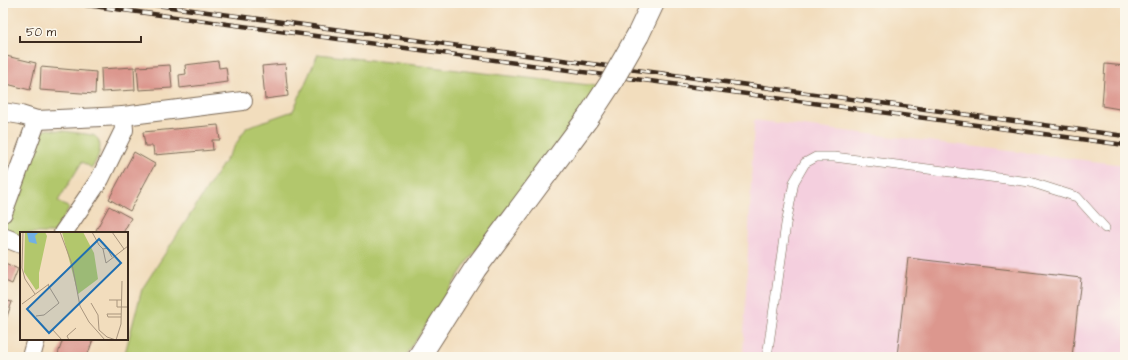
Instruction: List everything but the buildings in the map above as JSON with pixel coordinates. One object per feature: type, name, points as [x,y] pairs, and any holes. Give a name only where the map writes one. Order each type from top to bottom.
[{"type":"main road","points":[[419,357],[475,269],[587,119],[610,84],[638,35],[653,3]]},
{"type":"street","points":[[3,112],[21,115],[37,120],[123,116],[243,101]]},
{"type":"street","points":[[64,232],[100,179],[124,130],[123,116]]},
{"type":"street","points":[[3,213],[37,120]]},
{"type":"street","points":[[3,237],[20,244]]},
{"type":"street","points":[[31,357],[36,340]]},
{"type":"lane","points":[[767,357],[786,224],[794,182],[805,163],[816,157],[842,158],[1030,182],[1077,197],[1104,228]]},
{"type":"shaded area","points":[[754,120],[1125,165],[1125,357],[743,357]]},
{"type":"green space","points":[[318,54],[598,86],[569,130],[468,261],[405,357],[124,357],[142,289],[247,127],[293,111]]},
{"type":"green space","points":[[48,129],[93,135],[98,139],[100,146],[99,154],[92,168],[82,162],[58,201],[69,208],[55,232],[20,232],[20,236],[4,228],[40,135],[43,131]]},
{"type":"railway","points":[[71,3],[1125,145]]},
{"type":"railway","points":[[141,3],[1125,136]]}]
